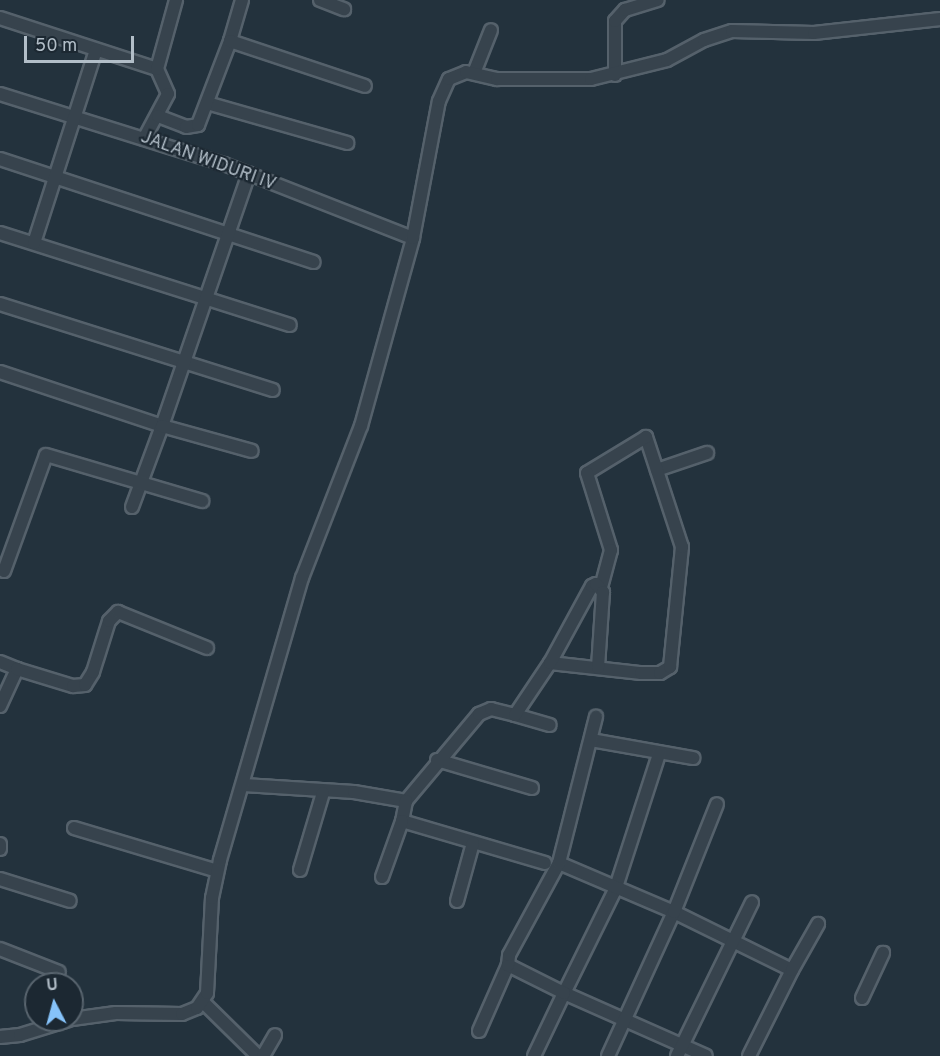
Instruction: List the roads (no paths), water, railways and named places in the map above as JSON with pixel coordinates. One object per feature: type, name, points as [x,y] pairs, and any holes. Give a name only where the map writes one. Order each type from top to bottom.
[{"type":"street","points":[[144,139],[168,94],[157,69],[176,0]]},
{"type":"street","points":[[158,116],[194,127],[207,103],[230,41],[242,0]]},
{"type":"street","points":[[320,0],[344,9]]},
{"type":"street","points":[[615,75],[615,21],[626,10],[657,0]]},
{"type":"street","points":[[0,18],[157,69]]},
{"type":"street","points":[[84,1018],[116,1013],[182,1014],[203,1002],[208,987],[217,871],[244,785],[302,578],[352,454],[413,238],[442,90],[454,75],[474,73],[497,79],[558,81],[615,75],[667,60],[711,37],[747,28],[814,33],[940,19]]},
{"type":"street","points":[[474,73],[491,30]]},
{"type":"street","points":[[230,41],[365,86]]},
{"type":"street","points":[[34,243],[53,177],[96,50]]},
{"type":"street","name":"JALAN WIDURI IV","points":[[0,94],[75,116],[249,174],[413,238]]},
{"type":"street","points":[[207,103],[347,142]]},
{"type":"street","points":[[0,159],[228,236],[314,262]]},
{"type":"street","points":[[132,507],[249,174]]},
{"type":"street","points":[[0,233],[205,301],[290,325]]},
{"type":"street","points":[[0,304],[273,390]]},
{"type":"street","points":[[0,372],[162,426],[252,451]]},
{"type":"street","points":[[550,663],[598,668],[660,673],[672,661],[682,547],[646,437],[587,473],[611,550],[601,587],[598,668]]},
{"type":"street","points":[[657,470],[707,453]]},
{"type":"street","points":[[4,571],[46,454],[202,501]]},
{"type":"street","points":[[515,715],[550,663],[591,586],[601,587]]},
{"type":"street","points":[[0,662],[73,686],[85,685],[93,672],[111,616],[122,611],[207,648]]},
{"type":"street","points":[[0,706],[17,669]]},
{"type":"street","points":[[382,877],[402,821],[406,801],[437,760],[479,714],[491,709],[550,725]]},
{"type":"street","points":[[479,1031],[508,965],[513,948],[559,863],[596,717]]},
{"type":"street","points":[[591,740],[693,758]]},
{"type":"street","points":[[534,1056],[615,890],[660,754]]},
{"type":"street","points":[[437,760],[532,788]]},
{"type":"street","points":[[244,785],[323,793],[354,792],[406,801]]},
{"type":"street","points":[[300,870],[323,793]]},
{"type":"street","points":[[608,1056],[674,912],[717,804]]},
{"type":"street","points":[[402,821],[545,863]]},
{"type":"street","points":[[74,828],[217,871]]},
{"type":"street","points":[[457,901],[472,843]]},
{"type":"street","points":[[559,863],[615,890],[674,912],[792,970]]},
{"type":"street","points":[[0,879],[70,901]]},
{"type":"street","points":[[679,1051],[752,902]]},
{"type":"street","points":[[749,1056],[818,924]]},
{"type":"street","points":[[0,949],[59,972]]},
{"type":"street","points":[[862,998],[883,953]]},
{"type":"street","points":[[508,965],[626,1020],[679,1051],[706,1056]]},
{"type":"street","points":[[203,1002],[258,1056]]},
{"type":"street","points":[[0,1037],[30,1032]]},
{"type":"street","points":[[264,1056],[275,1035]]}]
